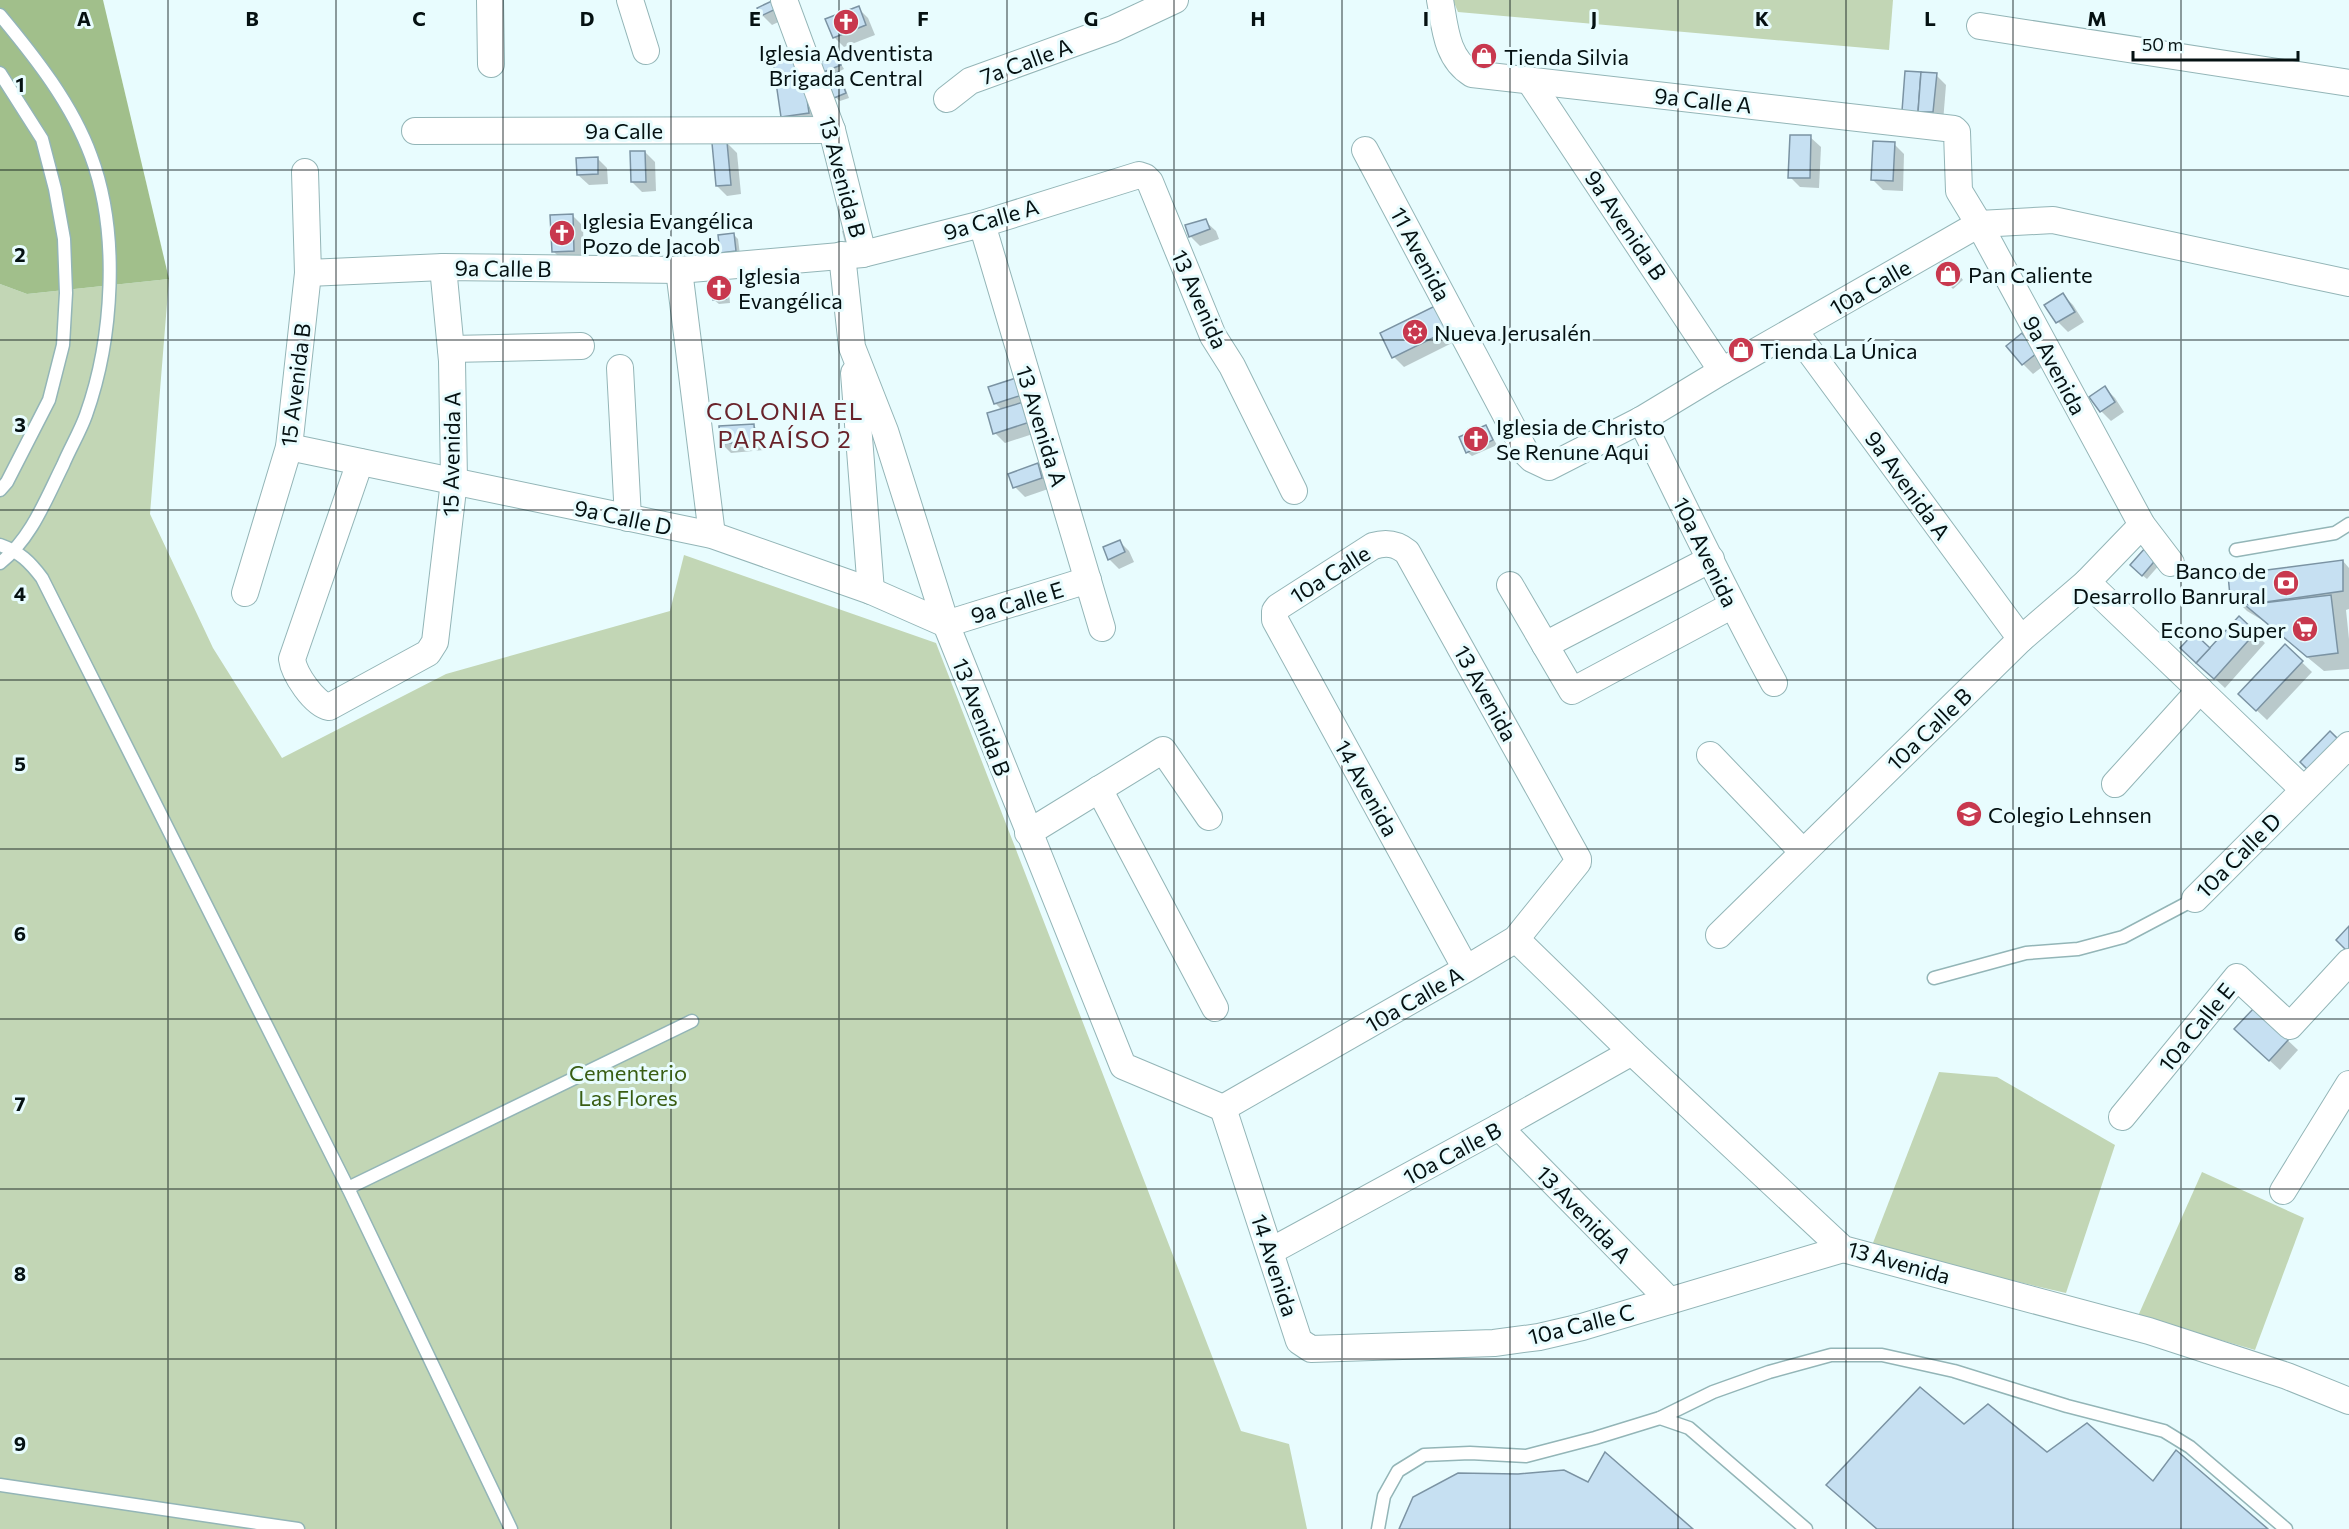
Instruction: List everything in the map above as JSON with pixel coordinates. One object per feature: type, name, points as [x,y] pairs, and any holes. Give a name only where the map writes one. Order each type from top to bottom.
[{"type":"street","points":[[490,0],[491,64]]},
{"type":"street","points":[[630,0],[646,51]]},
{"type":"street","name":"13 Avenida B","points":[[784,0],[832,130],[853,254],[852,347],[885,431],[946,624],[1028,833],[1124,1068],[1223,1108]]},
{"type":"street","name":"7a Calle A","points":[[947,99],[970,81],[1113,29],[1175,0]]},
{"type":"street","name":"9a Calle A","points":[[1440,0],[1449,45],[1458,63],[1472,74],[1951,128]]},
{"type":"street","points":[[1980,26],[2349,83]]},
{"type":"street","name":"9a Avenida B","points":[[1529,80],[1722,371]]},
{"type":"street","name":"9a Avenida","points":[[1951,128],[1957,132],[1959,191],[2142,525],[2171,563]]},
{"type":"street","name":"9a Calle","points":[[416,131],[832,130]]},
{"type":"street","name":"11 Avenida","points":[[1365,150],[1526,453]]},
{"type":"street","name":"15 Avenida B","points":[[245,593],[289,447],[308,273],[305,172]]},
{"type":"street","name":"9a Calle A","points":[[853,254],[982,224],[1139,175]]},
{"type":"street","name":"13 Avenida","points":[[1139,175],[1150,182],[1213,336],[1232,366],[1294,491]]},
{"type":"street","name":"10a Calle","points":[[1526,453],[1532,459],[1549,467],[1641,420],[1979,224],[2053,220],[2349,284]]},
{"type":"street","name":"13 Avenida A","points":[[982,224],[1102,628]]},
{"type":"street","name":"9a Calle B","points":[[308,273],[443,267],[679,270],[853,254]]},
{"type":"street","name":"15 Avenida A","points":[[360,462],[292,659],[293,668],[320,704],[329,707],[428,653],[435,642],[454,481],[451,349],[443,267]]},
{"type":"street","points":[[679,270],[712,535]]},
{"type":"street","name":"9a Avenida A","points":[[1794,330],[2021,639]]},
{"type":"street","points":[[451,349],[581,346]]},
{"type":"street","points":[[852,347],[871,591]]},
{"type":"street","points":[[620,368],[628,518]]},
{"type":"street","name":"10a Avenida","points":[[1641,420],[1711,559],[1731,606],[1774,683]]},
{"type":"street","name":"9a Calle D","points":[[289,447],[712,535],[871,591],[946,624]]},
{"type":"street","name":"10a Calle B","points":[[1719,935],[2021,639],[2087,582],[2142,525]]},
{"type":"street","name":"10a Calle","points":[[1278,606],[1373,546],[1382,543]]},
{"type":"street","name":"13 Avenida","points":[[1382,543],[1391,543],[1407,552],[1578,859]]},
{"type":"street","points":[[1545,645],[1711,559]]},
{"type":"street","name":"9a Calle E","points":[[946,624],[1088,580]]},
{"type":"street","points":[[2087,582],[2303,789]]},
{"type":"street","points":[[1510,585],[1574,691],[1731,606]]},
{"type":"street","name":"14 Avenida","points":[[1278,606],[1275,610],[1275,620],[1466,969]]},
{"type":"street","points":[[2115,784],[2200,690]]},
{"type":"street","name":"10a Calle D","points":[[2195,899],[2349,745]]},
{"type":"street","points":[[1028,833],[1163,750],[1209,817]]},
{"type":"street","points":[[1710,755],[1803,852]]},
{"type":"street","points":[[1099,789],[1215,1008]]},
{"type":"street","name":"10a Calle A","points":[[1223,1108],[1516,939],[1577,867],[1578,859]]},
{"type":"street","name":"13 Avenida","points":[[1516,939],[1632,1052],[1843,1249],[2172,1338],[2287,1376],[2349,1401]]},
{"type":"street","name":"10a Calle E","points":[[2122,1117],[2237,977],[2290,1026],[2349,962]]},
{"type":"street","name":"10a Calle B","points":[[1271,1251],[1632,1052]]},
{"type":"street","points":[[2283,1191],[2349,1084]]},
{"type":"street","name":"14 Avenida","points":[[1223,1108],[1299,1341],[1311,1349]]},
{"type":"street","name":"13 Avenida A","points":[[1499,1127],[1670,1301]]},
{"type":"street","name":"10a Calle C","points":[[1311,1349],[1494,1343],[1539,1337],[1582,1328],[1843,1249]]},
{"type":"lane","points":[[0,15],[66,105],[91,156],[108,224],[107,316],[102,359],[86,417],[41,510],[16,551],[0,563]]},
{"type":"lane","points":[[0,73],[42,139],[55,189],[64,239],[66,293],[63,345],[49,400],[7,482],[0,490]]},
{"type":"lane","points":[[2236,550],[2335,533],[2349,524]]},
{"type":"lane","points":[[0,545],[16,551],[29,561],[42,578],[348,1188],[511,1529]]},
{"type":"lane","name":"10a Calle D","points":[[1934,978],[2026,953],[2078,949],[2123,937],[2195,899]]},
{"type":"lane","points":[[348,1188],[693,1021]]},
{"type":"lane","points":[[1378,1529],[1384,1496],[1398,1471],[1424,1455],[1470,1453],[1526,1456],[1660,1418],[1713,1392],[1769,1372],[1831,1355],[1882,1355],[1954,1371],[2067,1406],[2164,1431],[2190,1447],[2286,1529]]},
{"type":"lane","points":[[1660,1418],[1689,1428],[1806,1529]]},
{"type":"lane","points":[[0,1485],[298,1529]]},
{"type":"green space","points":[[0,0],[103,0],[169,279],[27,294],[0,284]]},
{"type":"green space","points":[[1453,0],[1893,0],[1889,50],[1458,12]]},
{"type":"green space","name":"Cementerio Las Flores","points":[[169,279],[150,514],[213,648],[282,758],[446,674],[670,611],[684,555],[936,643],[1241,1431],[1289,1444],[1307,1529],[0,1529],[0,284],[27,294]]},
{"type":"green space","points":[[1939,1072],[1997,1077],[2115,1145],[2066,1293],[1871,1248]]},
{"type":"green space","points":[[2202,1172],[2304,1218],[2255,1350],[2138,1316]]},
{"type":"building","points":[[774,0],[778,8],[761,16],[757,8]]},
{"type":"building","name":"Iglesia Adventista Brigada Central","points":[[859,6],[866,25],[833,38],[825,19]]},
{"type":"building","name":"Tienda Silvia","points":[[1477,48],[1491,49],[1490,64],[1476,63]]},
{"type":"building","points":[[837,55],[841,65],[821,73],[817,64]]},
{"type":"building","points":[[801,58],[809,113],[781,117],[773,62]]},
{"type":"building","points":[[1905,71],[1921,72],[1918,112],[1902,111]]},
{"type":"building","points":[[838,72],[846,93],[834,98],[826,77]]},
{"type":"building","points":[[1921,72],[1937,73],[1933,112],[1918,112]]},
{"type":"building","points":[[1790,135],[1811,135],[1810,178],[1788,178]]},
{"type":"building","points":[[1873,141],[1895,142],[1893,181],[1871,180]]},
{"type":"building","points":[[727,142],[731,185],[716,186],[712,143]]},
{"type":"building","points":[[630,151],[645,151],[646,182],[631,182]]},
{"type":"building","points":[[598,157],[598,174],[577,175],[576,158]]},
{"type":"building","name":"Iglesia Evangélica Pozo de Jacob","points":[[573,214],[574,251],[552,252],[550,215]]},
{"type":"building","points":[[1206,219],[1210,229],[1189,237],[1185,225]]},
{"type":"building","points":[[734,233],[736,251],[720,253],[718,235]]},
{"type":"building","name":"Pan Caliente","points":[[1950,263],[1960,275],[1948,285],[1937,274]]},
{"type":"building","name":"Iglesia Evangélica","points":[[724,276],[726,299],[713,300],[711,278]]},
{"type":"building","points":[[2063,293],[2075,312],[2056,323],[2044,305]]},
{"type":"building","name":"Nueva Jerusalén","points":[[1437,305],[1449,330],[1392,358],[1380,333]]},
{"type":"building","points":[[2022,333],[2037,353],[2022,365],[2006,346]]},
{"type":"building","points":[[1016,378],[1022,395],[994,404],[988,387]]},
{"type":"building","points":[[2105,386],[2115,402],[2100,412],[2089,397]]},
{"type":"building","points":[[1027,401],[1033,421],[993,434],[987,413]]},
{"type":"building","points":[[754,424],[755,441],[720,444],[719,426]]},
{"type":"building","name":"Iglesia de Christo Se Renune Aqui","points":[[1486,425],[1493,440],[1466,453],[1459,437]]},
{"type":"building","points":[[1038,463],[1042,478],[1013,488],[1008,474]]},
{"type":"building","points":[[1120,540],[1125,552],[1108,560],[1103,547]]},
{"type":"building","points":[[2146,547],[2158,557],[2142,576],[2130,565]]},
{"type":"building","name":"Banco de Desarrollo Banrural","points":[[2343,560],[2343,591],[2245,605],[2230,596],[2228,575]]},
{"type":"building","name":"Econo Super","points":[[2331,595],[2338,653],[2307,657],[2245,605]]},
{"type":"building","points":[[2239,616],[2256,632],[2214,679],[2196,663]]},
{"type":"building","points":[[2194,633],[2210,648],[2196,663],[2180,648]]},
{"type":"building","points":[[2285,644],[2303,661],[2256,711],[2238,694]]},
{"type":"building","points":[[2330,731],[2341,742],[2307,769],[2300,762]]},
{"type":"building","points":[[2349,926],[2349,953],[2336,940]]},
{"type":"building","points":[[2255,1007],[2289,1039],[2269,1061],[2234,1029]]},
{"type":"building","points":[[1920,1387],[1964,1424],[1988,1404],[2047,1452],[2087,1423],[2153,1481],[2176,1450],[2268,1529],[1877,1529],[1826,1485]]},
{"type":"building","points":[[1605,1452],[1693,1529],[1399,1529],[1413,1497],[1458,1473],[1518,1474],[1564,1470],[1588,1482]]},
{"type":"place","name":"Iglesia Adventista Brigada Central","points":[[846,22]]},
{"type":"place","name":"Tienda Silvia","points":[[1484,56]]},
{"type":"place","name":"Iglesia Evangélica Pozo de Jacob","points":[[562,233]]},
{"type":"place","name":"Pan Caliente","points":[[1948,274]]},
{"type":"place","name":"Iglesia Evangélica","points":[[719,288]]},
{"type":"place","name":"Nueva Jerusalén","points":[[1415,332]]},
{"type":"place","name":"Tienda La Única","points":[[1741,350]]},
{"type":"place","name":"Iglesia de Christo Se Renune Aqui","points":[[1476,439]]},
{"type":"place","name":"Banco de Desarrollo Banrural","points":[[2286,583]]},
{"type":"place","name":"Econo Super","points":[[2305,629]]},
{"type":"place","name":"Colegio Lehnsen","points":[[1969,814]]},
{"type":"district","name":"COLONIA EL PARAÍSO 2","points":[[785,424]]}]
